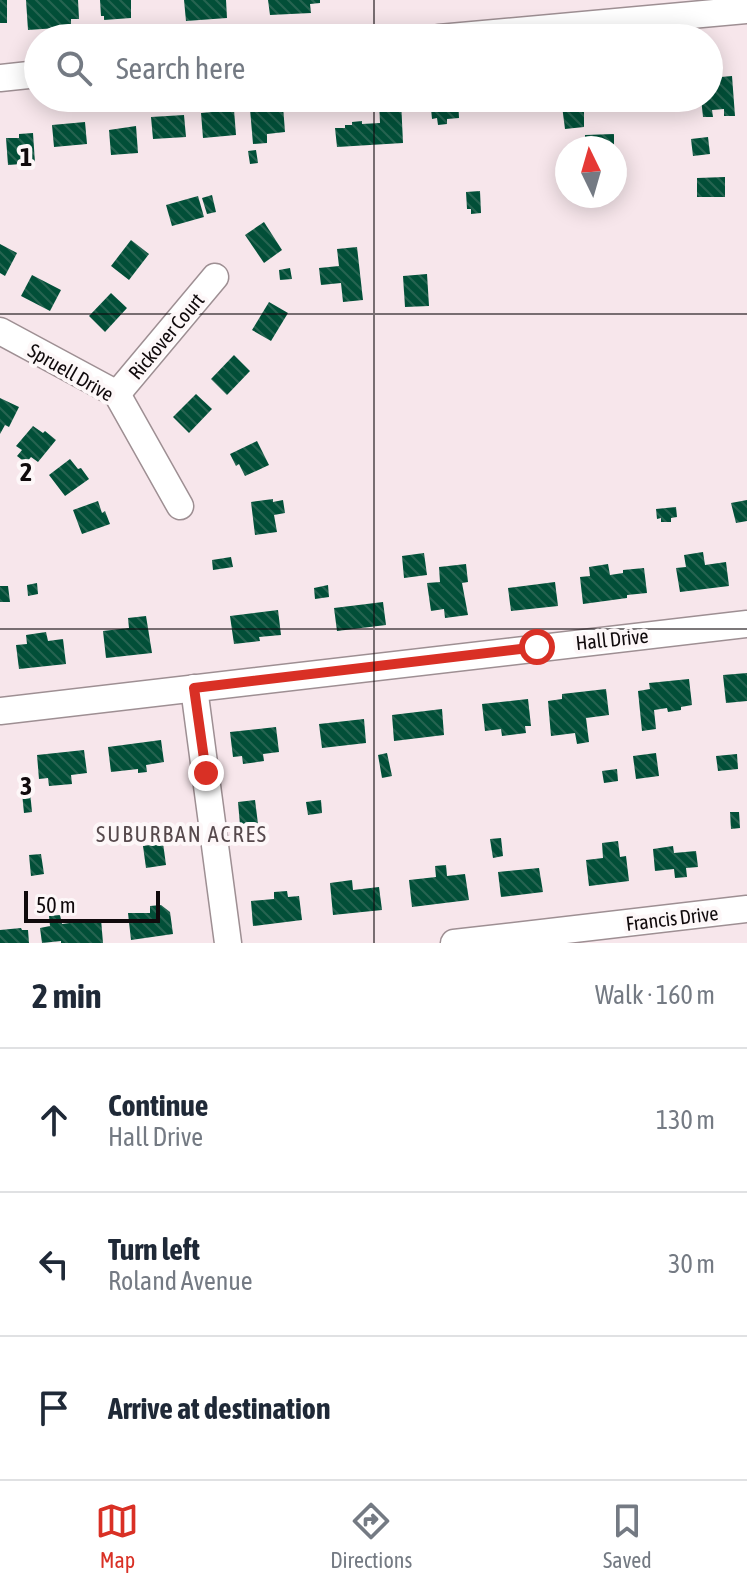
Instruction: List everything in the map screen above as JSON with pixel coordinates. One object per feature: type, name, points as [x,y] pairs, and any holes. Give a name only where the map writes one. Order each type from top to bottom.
[{"type":"street","points":[[517,24],[578,13],[747,10]]},
{"type":"street","points":[[0,78],[24,75]]},
{"type":"street","name":"Rickover Court","points":[[117,394],[215,277]]},
{"type":"street","name":"Spruell Drive","points":[[0,331],[117,394],[180,506]]},
{"type":"street","name":"Hall Drive","points":[[0,711],[747,624]]},
{"type":"street","points":[[194,688],[228,943]]},
{"type":"street","name":"Francis Drive","points":[[454,943],[747,909]]},
{"type":"building","points":[[0,0],[7,0],[7,23],[0,23]]},
{"type":"building","points":[[26,0],[78,0],[79,19],[71,19],[71,24],[28,24]]},
{"type":"building","points":[[100,0],[131,0],[131,18],[104,20]]},
{"type":"building","points":[[184,0],[226,0],[227,18],[186,21]]},
{"type":"building","points":[[268,0],[320,0],[320,3],[310,4],[311,13],[270,15]]},
{"type":"building","points":[[732,76],[735,116],[724,116],[723,77]]},
{"type":"building","points":[[234,112],[236,135],[203,138],[201,113]]},
{"type":"building","points":[[250,112],[283,112],[285,132],[267,134],[267,143],[253,144]]},
{"type":"building","points":[[379,112],[402,112],[403,143],[337,147],[335,128],[345,128],[352,122],[380,123]]},
{"type":"building","points":[[431,112],[459,112],[459,118],[447,119],[447,124],[438,125],[437,118],[432,119]]},
{"type":"building","points":[[563,112],[584,112],[584,127],[565,129]]},
{"type":"building","points":[[702,112],[712,112],[713,117],[703,117]]},
{"type":"building","points":[[184,115],[186,137],[153,139],[151,117]]},
{"type":"building","points":[[85,122],[87,144],[54,147],[52,125]]},
{"type":"building","points":[[136,126],[138,153],[111,155],[109,130]]},
{"type":"building","points":[[33,133],[35,163],[8,165],[6,138]]},
{"type":"building","points":[[614,134],[614,136],[585,136]]},
{"type":"building","points":[[708,137],[710,154],[693,156],[691,139]]},
{"type":"building","points":[[256,150],[258,163],[250,164],[248,151]]},
{"type":"building","points":[[725,177],[725,197],[697,197],[697,178]]},
{"type":"building","points":[[480,191],[481,213],[471,214],[471,209],[467,209],[466,192]]},
{"type":"building","points":[[212,195],[216,212],[207,214],[202,198]]},
{"type":"building","points":[[198,196],[204,217],[172,226],[166,205]]},
{"type":"building","points":[[264,222],[282,250],[264,263],[245,235]]},
{"type":"building","points":[[131,240],[149,254],[129,280],[111,266]]},
{"type":"building","points":[[0,244],[17,253],[5,276],[0,273]]},
{"type":"building","points":[[357,247],[363,300],[343,302],[341,283],[321,285],[319,268],[339,266],[337,249]]},
{"type":"building","points":[[290,268],[292,279],[280,280],[279,270]]},
{"type":"building","points":[[427,274],[429,306],[405,307],[403,276]]},
{"type":"building","points":[[32,275],[61,290],[50,311],[21,296]]},
{"type":"building","points":[[111,293],[127,308],[105,332],[89,316]]},
{"type":"building","points":[[269,302],[288,313],[271,341],[252,330]]},
{"type":"building","points":[[234,355],[250,371],[227,395],[211,379]]},
{"type":"building","points":[[196,394],[212,409],[189,433],[173,417]]},
{"type":"building","points":[[0,398],[19,407],[9,427],[5,425],[0,434]]},
{"type":"building","points":[[33,426],[56,440],[38,462],[31,457],[26,463],[17,456],[22,450],[16,446]]},
{"type":"building","points":[[257,441],[269,465],[245,476],[230,454]]},
{"type":"building","points":[[70,459],[89,479],[65,496],[49,475]]},
{"type":"building","points":[[273,499],[273,502],[283,500],[285,513],[274,515],[277,532],[255,535],[251,502]]},
{"type":"building","points":[[747,500],[747,521],[736,523],[731,503]]},
{"type":"building","points":[[98,501],[110,524],[82,534],[73,510]]},
{"type":"building","points":[[676,507],[677,517],[671,518],[671,522],[657,519],[656,509]]},
{"type":"building","points":[[703,552],[705,565],[726,562],[729,586],[680,592],[676,568],[686,567],[684,555]]},
{"type":"building","points":[[424,553],[427,575],[404,578],[402,556]]},
{"type":"building","points":[[231,557],[233,567],[213,570],[212,560]]},
{"type":"building","points":[[466,564],[468,582],[462,583],[468,615],[445,618],[444,609],[431,611],[427,583],[440,582],[439,567]]},
{"type":"building","points":[[608,564],[610,575],[644,568],[647,593],[583,604],[580,577],[590,576],[589,567]]},
{"type":"building","points":[[555,582],[558,606],[511,611],[508,588]]},
{"type":"building","points":[[37,583],[38,594],[28,596],[27,585]]},
{"type":"building","points":[[328,585],[329,597],[315,599],[314,588]]},
{"type":"building","points":[[0,586],[8,586],[10,602],[0,602]]},
{"type":"building","points":[[383,602],[386,625],[337,631],[334,608]]},
{"type":"building","points":[[278,610],[281,635],[234,644],[230,616]]},
{"type":"building","points":[[146,616],[152,653],[106,658],[103,631],[129,628],[128,618]]},
{"type":"building","points":[[46,632],[48,641],[63,639],[66,664],[19,669],[16,645],[27,644],[26,635]]},
{"type":"building","points":[[747,673],[747,701],[726,703],[723,675]]},
{"type":"building","points":[[689,679],[692,705],[668,712],[667,708],[654,710],[656,729],[642,731],[638,691],[650,689],[649,683]]},
{"type":"building","points":[[606,689],[609,715],[586,718],[589,742],[577,744],[575,733],[551,736],[548,701],[562,699],[562,694]]},
{"type":"building","points":[[528,699],[531,726],[525,726],[526,733],[502,736],[501,729],[485,731],[482,704]]},
{"type":"building","points":[[442,709],[444,735],[394,741],[392,715]]},
{"type":"building","points":[[364,719],[366,743],[322,748],[319,724]]},
{"type":"building","points":[[276,727],[279,752],[263,754],[264,761],[243,764],[242,756],[233,757],[230,732]]},
{"type":"building","points":[[161,740],[164,762],[146,765],[147,772],[138,773],[138,769],[111,772],[108,747]]},
{"type":"building","points":[[84,750],[87,773],[71,775],[72,784],[49,786],[48,778],[39,779],[37,755]]},
{"type":"building","points":[[387,753],[392,776],[382,778],[378,755]]},
{"type":"building","points":[[656,753],[659,776],[636,779],[633,756]]},
{"type":"building","points":[[737,754],[738,769],[718,771],[716,756]]},
{"type":"building","points":[[617,769],[618,781],[604,783],[602,771]]},
{"type":"building","points":[[30,792],[32,812],[24,813],[22,793]]},
{"type":"building","points":[[255,800],[258,824],[240,825],[238,802]]},
{"type":"building","points":[[321,800],[322,813],[308,815],[306,802]]},
{"type":"building","points":[[730,812],[739,812],[740,828],[731,829]]},
{"type":"building","points":[[501,838],[503,856],[493,858],[490,839]]},
{"type":"building","points":[[618,841],[620,857],[626,856],[629,881],[589,886],[586,860],[603,858],[602,843]]},
{"type":"building","points":[[163,843],[166,865],[146,868],[143,846]]},
{"type":"building","points":[[673,846],[674,853],[696,851],[698,867],[686,868],[687,877],[675,878],[674,869],[655,871],[653,849]]},
{"type":"building","points":[[41,854],[44,874],[31,876],[29,855]]},
{"type":"building","points":[[446,865],[447,876],[465,874],[469,900],[412,907],[409,880],[436,877],[435,866]]},
{"type":"building","points":[[539,868],[543,892],[501,897],[498,872]]},
{"type":"building","points":[[352,880],[353,890],[379,887],[382,910],[333,915],[330,883]]},
{"type":"building","points":[[287,891],[288,897],[299,896],[302,920],[253,926],[251,901],[274,899],[274,892]]},
{"type":"building","points":[[161,905],[170,912],[173,934],[131,940],[128,913],[150,913],[150,906]]},
{"type":"building","points":[[60,915],[62,924],[101,919],[103,943],[42,943],[40,928],[50,926],[49,916]]},
{"type":"building","points":[[0,930],[28,930],[29,943],[0,943]]},
{"type":"district","name":"SUBURBAN ACRES","points":[[182,834]]},
{"type":"route","points":[[206,773],[194,688],[537,647]]}]
